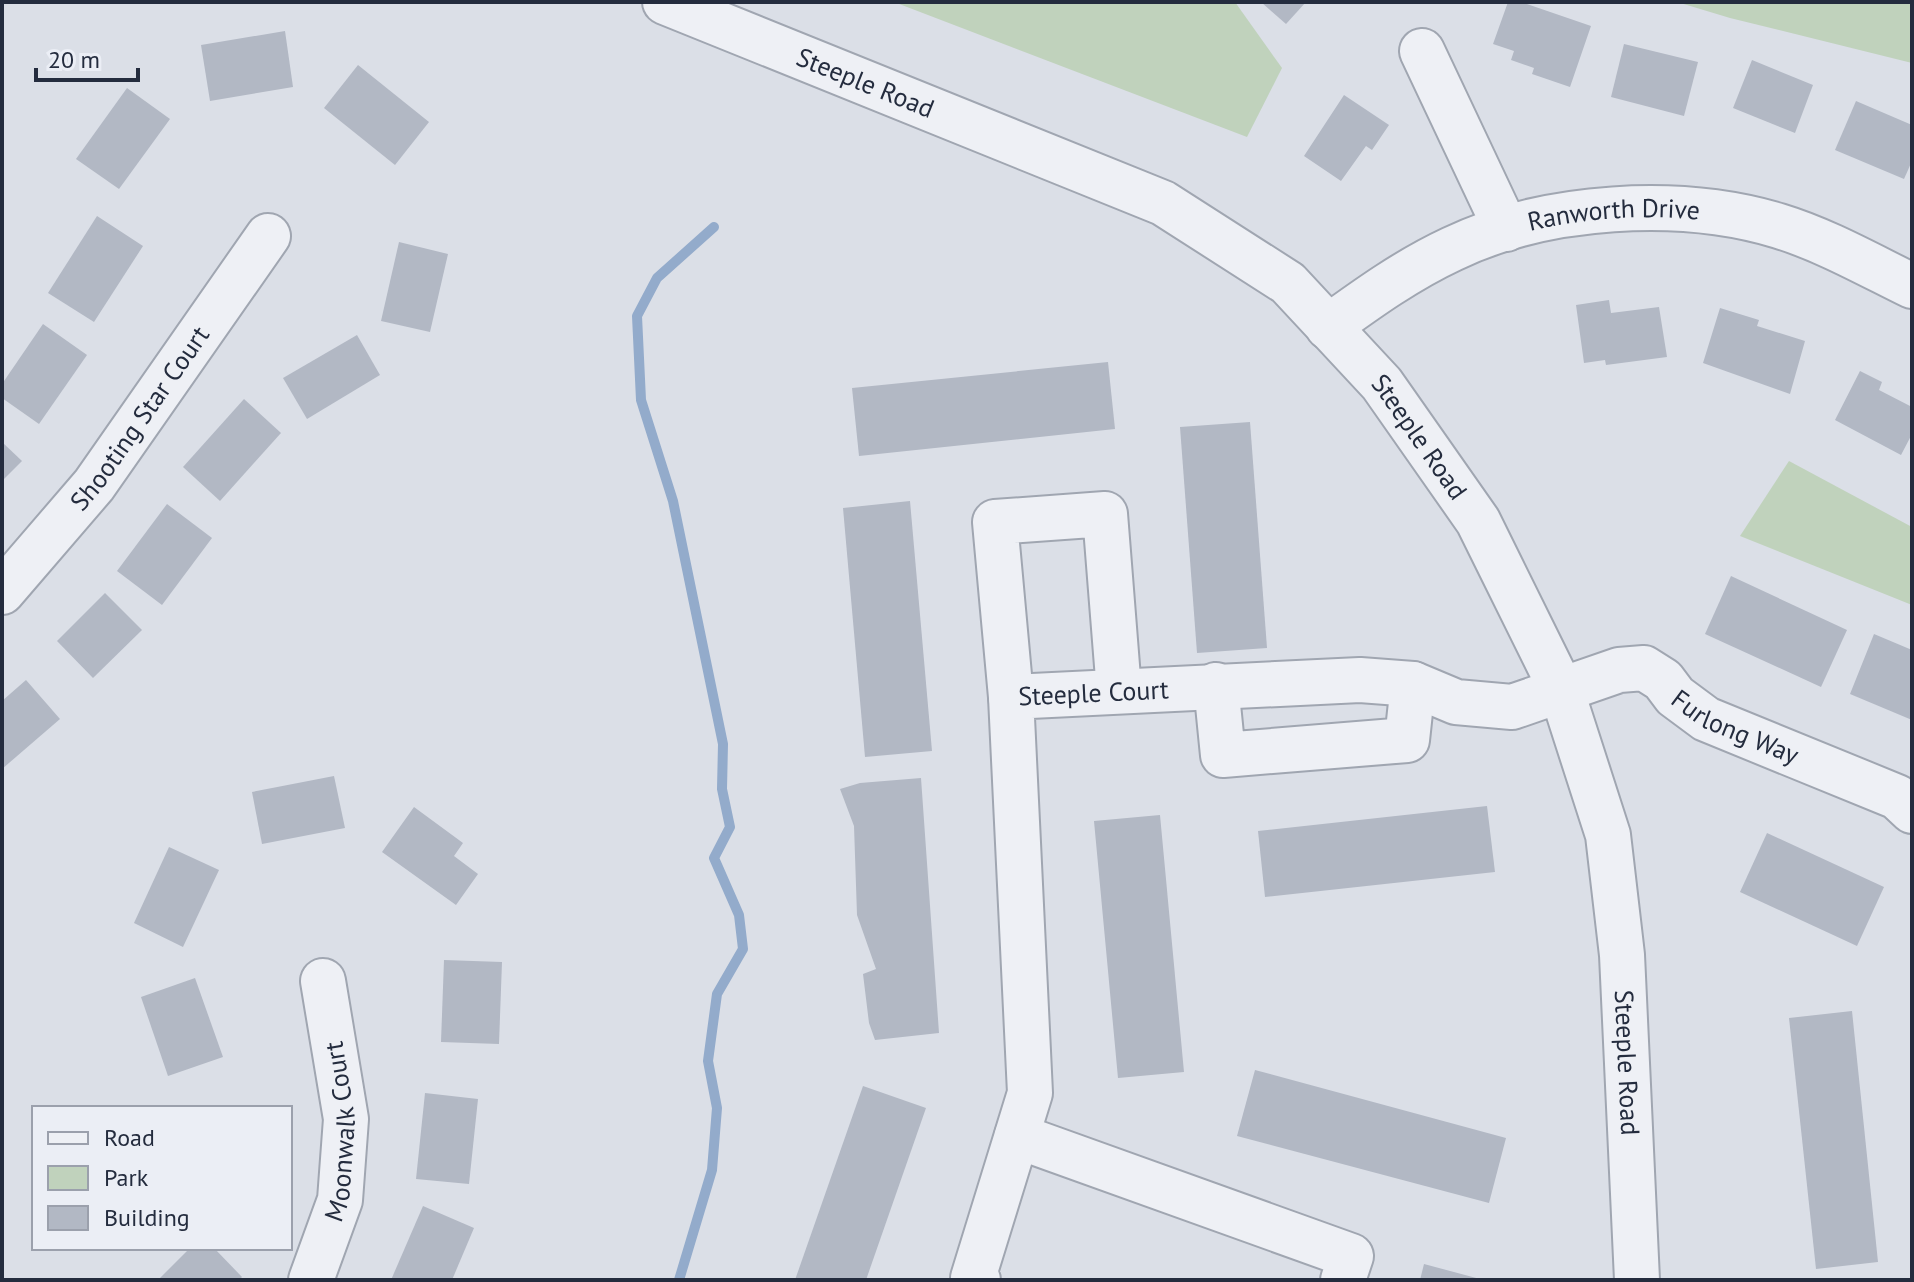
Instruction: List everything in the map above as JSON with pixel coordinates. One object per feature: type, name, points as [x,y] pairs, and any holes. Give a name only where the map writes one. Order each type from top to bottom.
[{"type":"street","name":"Steeple Road","points":[[665,2],[1163,203],[1288,283],[1382,384],[1478,521],[1561,689],[1608,835],[1622,955],[1637,1280]]},
{"type":"street","points":[[1422,51],[1506,229]]},
{"type":"street","name":"Ranworth Drive","points":[[1328,327],[1392,280],[1453,248],[1506,229],[1582,213],[1709,211],[1777,226],[1815,239],[1912,286]]},
{"type":"street","name":"Shooting Star Court","points":[[2,592],[94,485],[268,236]]},
{"type":"street","points":[[1011,697],[995,522],[1105,514],[1119,691]]},
{"type":"street","name":"Furlong Way","points":[[1561,689],[1619,670],[1644,668],[1663,680],[1675,696],[1706,719],[1897,797],[1912,811]]},
{"type":"street","name":"Steeple Court","points":[[978,1280],[973,1278],[1030,1093],[1011,697],[1334,680],[1413,684],[1456,702],[1512,707],[1561,689]]},
{"type":"street","points":[[1216,685],[1223,755],[1407,740],[1413,684]]},
{"type":"street","name":"Moonwalk Court","points":[[311,1280],[340,1200],[346,1119],[323,981]]},
{"type":"street","points":[[1017,1136],[1351,1256],[1343,1280]]},
{"type":"green space","points":[[894,2],[1235,2],[1282,68],[1247,137]]},
{"type":"green space","points":[[1677,2],[1912,2],[1912,63],[1730,18]]},
{"type":"green space","points":[[1789,461],[1912,527],[1912,605],[1740,536]]},
{"type":"building","points":[[1261,2],[1306,2],[1286,24]]},
{"type":"building","points":[[1508,2],[1521,2],[1591,26],[1570,87],[1532,74],[1534,68],[1511,60],[1514,51],[1493,44]]},
{"type":"building","points":[[285,31],[293,87],[210,101],[201,45]]},
{"type":"building","points":[[1624,44],[1698,62],[1684,116],[1611,97]]},
{"type":"building","points":[[1752,60],[1813,85],[1795,133],[1733,108]]},
{"type":"building","points":[[358,65],[429,122],[395,165],[324,108]]},
{"type":"building","points":[[127,88],[170,119],[119,189],[76,159]]},
{"type":"building","points":[[1344,95],[1389,125],[1372,150],[1366,146],[1341,181],[1304,156]]},
{"type":"building","points":[[1856,101],[1912,125],[1912,161],[1904,179],[1835,150]]},
{"type":"building","points":[[97,216],[143,246],[94,322],[48,293]]},
{"type":"building","points":[[399,242],[448,254],[430,332],[381,321]]},
{"type":"building","points":[[1609,300],[1611,313],[1659,307],[1667,357],[1606,365],[1605,360],[1584,363],[1576,305]]},
{"type":"building","points":[[1720,308],[1759,320],[1757,326],[1805,341],[1790,394],[1703,363]]},
{"type":"building","points":[[43,324],[87,355],[39,424],[2,398],[2,384]]},
{"type":"building","points":[[357,335],[380,375],[307,419],[283,378]]},
{"type":"building","points":[[1108,362],[1115,429],[859,456],[852,388]]},
{"type":"building","points":[[1860,371],[1882,382],[1879,390],[1912,407],[1912,434],[1901,455],[1835,420]]},
{"type":"building","points":[[244,399],[281,433],[220,501],[183,467]]},
{"type":"building","points":[[1250,422],[1267,648],[1197,653],[1180,427]]},
{"type":"building","points":[[2,442],[22,461],[2,481]]},
{"type":"building","points":[[910,501],[932,751],[865,757],[843,508]]},
{"type":"building","points":[[167,504],[212,538],[162,605],[117,571]]},
{"type":"building","points":[[1731,576],[1847,630],[1821,687],[1705,634]]},
{"type":"building","points":[[105,593],[142,630],[93,678],[57,641]]},
{"type":"building","points":[[1874,634],[1912,650],[1912,720],[1850,694]]},
{"type":"building","points":[[26,680],[60,719],[2,769],[2,701]]},
{"type":"building","points":[[334,776],[345,828],[262,844],[252,792]]},
{"type":"building","points":[[921,778],[939,1033],[875,1040],[869,1023],[863,974],[876,969],[857,915],[854,826],[840,789],[860,783]]},
{"type":"building","points":[[1487,806],[1495,872],[1265,897],[1258,831]]},
{"type":"building","points":[[414,807],[463,843],[454,856],[478,874],[456,905],[382,852]]},
{"type":"building","points":[[1160,815],[1184,1072],[1118,1078],[1094,821]]},
{"type":"building","points":[[1767,833],[1884,887],[1857,946],[1740,892]]},
{"type":"building","points":[[169,847],[219,870],[183,947],[134,923]]},
{"type":"building","points":[[444,960],[502,962],[499,1044],[441,1042]]},
{"type":"building","points":[[195,978],[223,1057],[168,1076],[141,997]]},
{"type":"building","points":[[1852,1011],[1878,1262],[1816,1269],[1789,1018]]},
{"type":"building","points":[[1255,1070],[1506,1138],[1489,1203],[1237,1136]]},
{"type":"building","points":[[863,1086],[926,1108],[866,1280],[795,1280]]},
{"type":"building","points":[[425,1093],[478,1099],[469,1184],[416,1179]]},
{"type":"building","points":[[423,1206],[474,1228],[452,1280],[391,1280]]},
{"type":"building","points":[[188,1250],[216,1250],[242,1277],[239,1280],[158,1280]]},
{"type":"building","points":[[1424,1264],[1480,1279],[1480,1280],[1420,1280]]},
{"type":"waterway","points":[[679,1280],[712,1170],[717,1108],[708,1061],[717,994],[743,949],[739,915],[714,858],[730,827],[722,789],[723,744],[673,501],[641,400],[637,316],[657,278],[714,227]]}]
